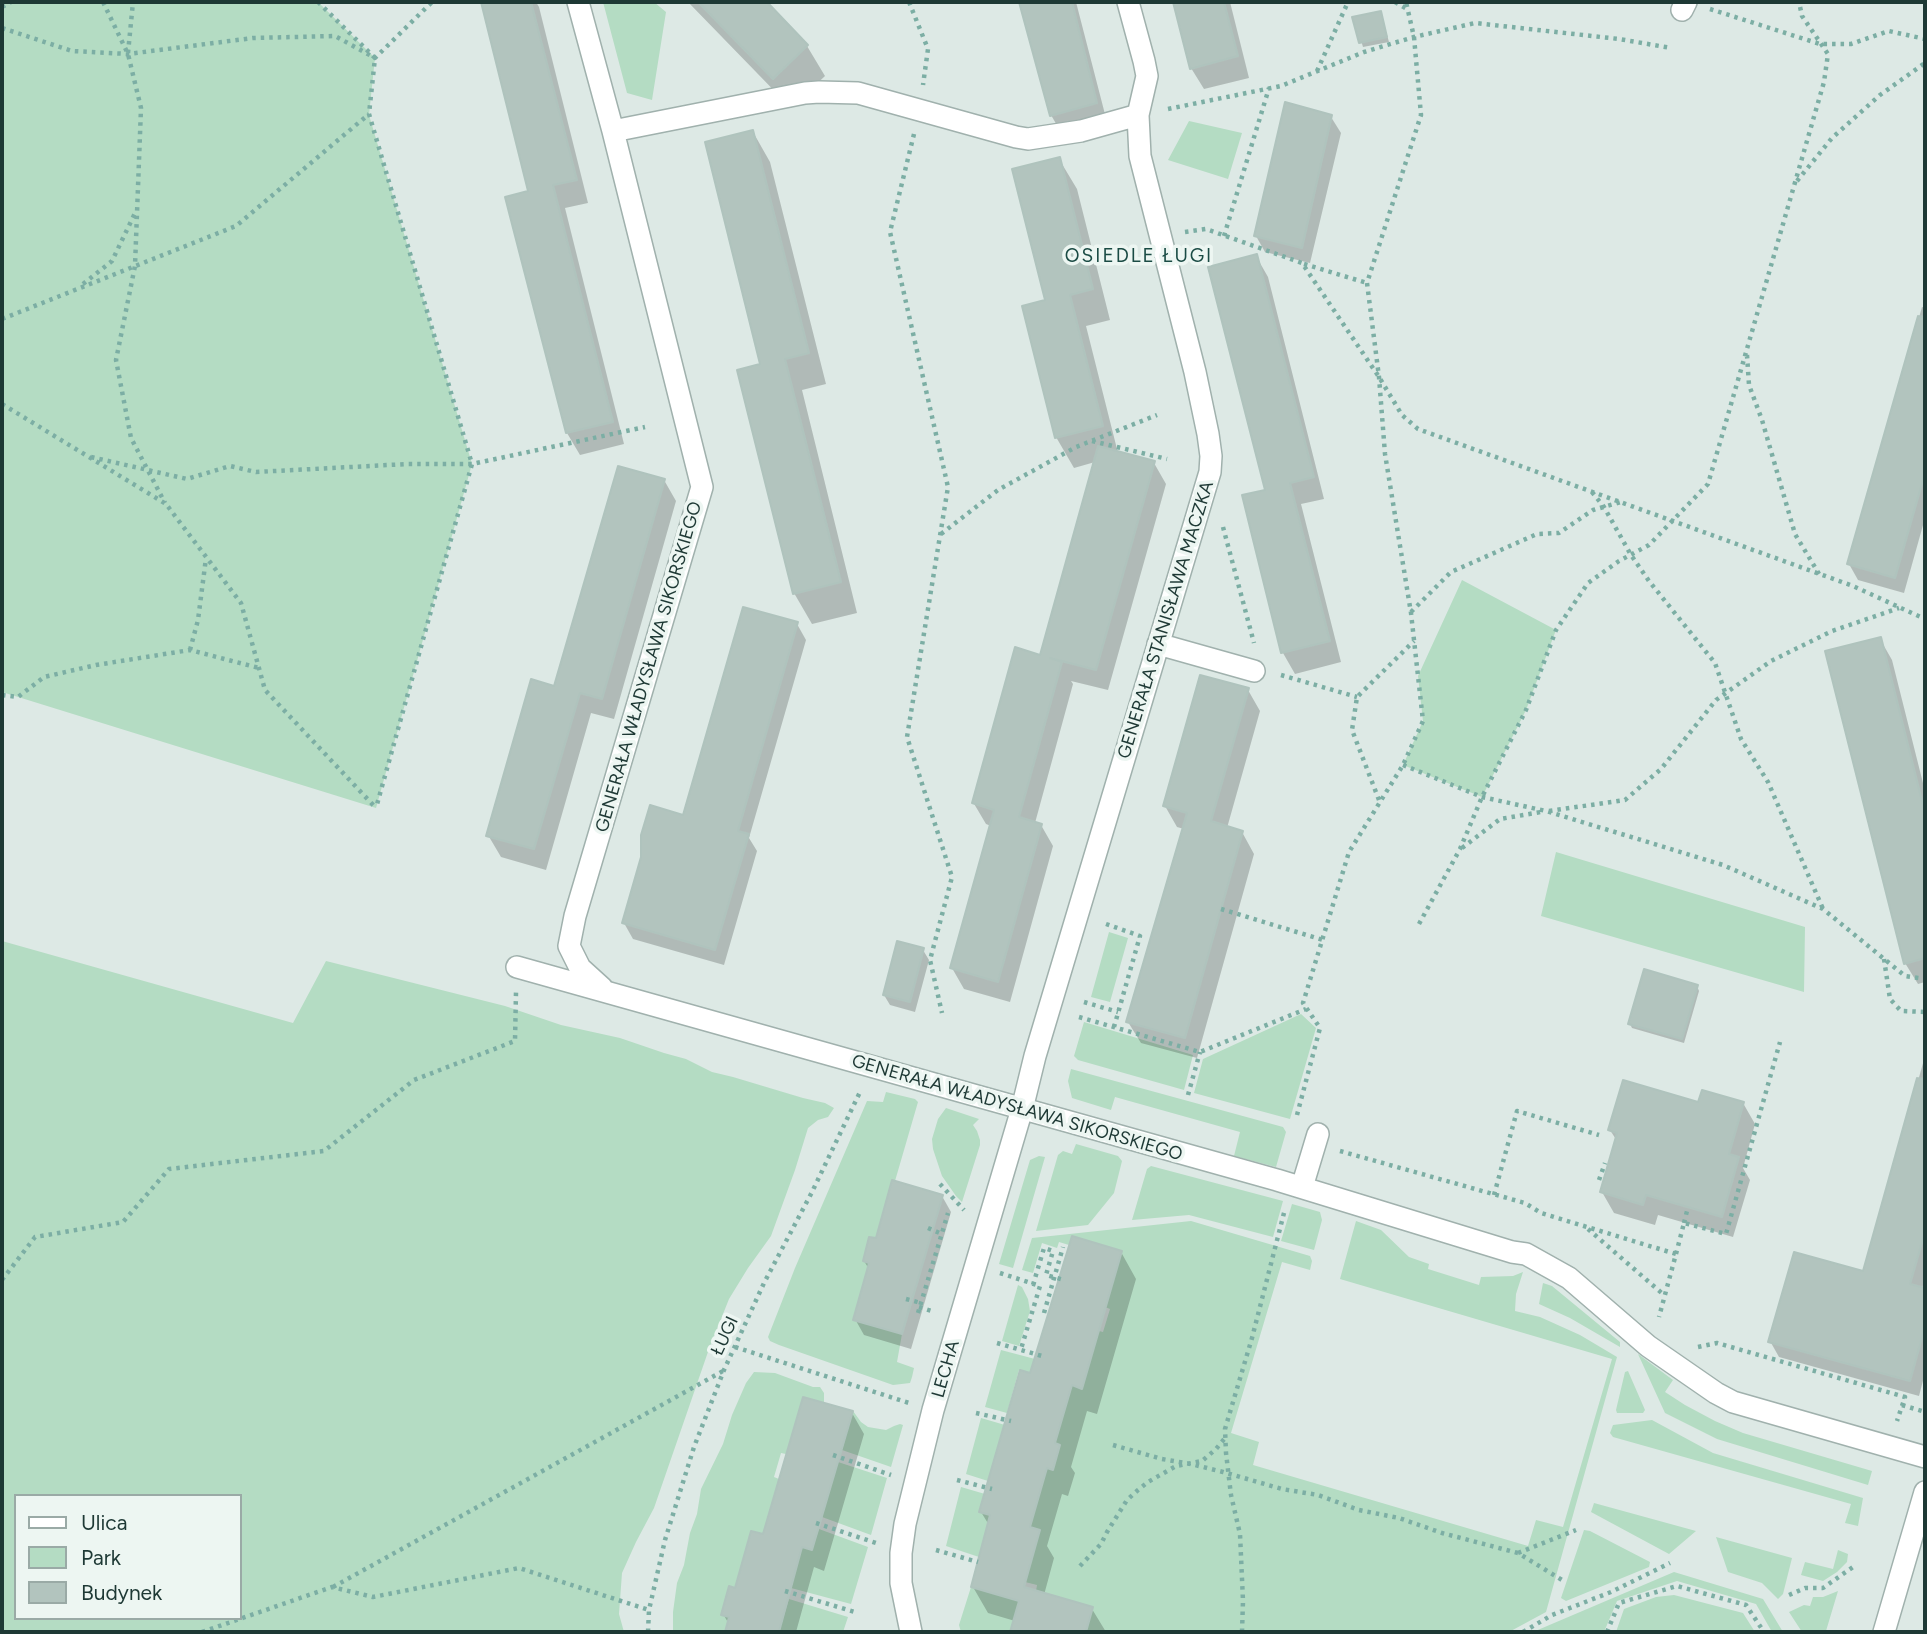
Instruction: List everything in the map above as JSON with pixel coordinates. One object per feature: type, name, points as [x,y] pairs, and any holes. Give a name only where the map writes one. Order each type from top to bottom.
[{"type":"street","name":"GENERAŁA WŁADYSŁAWA SIKORSKIEGO","points":[[578,2],[702,487],[575,916],[569,946],[580,968],[608,992]]},
{"type":"street","name":"GENERAŁA STANISŁAWA MACZKA","points":[[1022,1109],[1035,1056],[1210,472],[1210,456],[1195,372],[1140,156],[1138,115],[1147,76],[1128,2]]},
{"type":"street","points":[[613,131],[819,92],[858,93],[1028,139],[1081,131],[1138,115]]},
{"type":"street","points":[[1158,645],[1254,671]]},
{"type":"street","name":"GENERAŁA WŁADYSŁAWA SIKORSKIEGO","points":[[517,967],[1346,1200],[1512,1252],[1526,1254],[1569,1278],[1648,1346],[1733,1402],[1925,1457]]},
{"type":"street","name":"LECHA","points":[[911,1632],[901,1583],[905,1524],[933,1410],[1022,1109]]},
{"type":"street","points":[[1302,1188],[1317,1139]]},
{"type":"street","points":[[1884,1632],[1925,1492]]},
{"type":"path","points":[[2,7],[11,2]]},
{"type":"path","points":[[103,2],[128,54],[141,108],[135,266],[116,360],[131,438],[166,504],[241,603],[265,690],[376,808],[472,464],[369,114],[375,58],[432,2]]},
{"type":"path","points":[[128,54],[133,2]]},
{"type":"path","points":[[318,2],[375,58]]},
{"type":"path","points":[[909,2],[928,49],[920,110],[890,232],[948,487],[907,737],[952,877],[930,960],[942,1013]]},
{"type":"path","points":[[1317,71],[1348,2]]},
{"type":"path","points":[[1395,2],[1408,9]]},
{"type":"path","points":[[1406,2],[1414,37],[1420,115],[1367,283],[1385,454],[1411,613],[1423,720],[1403,765],[1349,852],[1303,1003],[1320,1028],[1294,1127],[1317,1139],[1525,1203],[1541,1213],[1586,1228],[1676,1254]]},
{"type":"path","points":[[1419,924],[1460,849],[1482,797],[1526,710],[1556,630],[1588,583],[1619,561],[1649,545],[1708,484],[1824,82],[1828,54],[1802,16],[1799,2]]},
{"type":"path","points":[[1691,6],[1820,44],[1851,44],[1889,31],[1925,39]]},
{"type":"path","points":[[1138,115],[1281,86],[1364,52],[1475,23],[1619,39],[1671,48]]},
{"type":"path","points":[[2,28],[72,51],[128,54],[253,38],[335,36],[375,58]]},
{"type":"path","points":[[1795,185],[1832,138],[1880,94],[1925,63]]},
{"type":"path","points":[[1224,236],[1269,88]]},
{"type":"path","points":[[2,319],[236,226],[369,114]]},
{"type":"path","points":[[77,289],[112,261],[137,209]]},
{"type":"path","points":[[1160,236],[1206,229],[1367,283]]},
{"type":"path","points":[[1303,263],[1402,415],[1418,429],[1853,586],[1925,619]]},
{"type":"path","points":[[1747,351],[1749,385],[1795,534],[1819,575]]},
{"type":"path","points":[[2,404],[166,504]]},
{"type":"path","points":[[940,534],[998,490],[1076,447],[1157,415]]},
{"type":"path","points":[[87,456],[187,479],[230,466],[256,472],[408,464],[472,464],[645,427]]},
{"type":"path","points":[[1091,441],[1167,459]]},
{"type":"path","points":[[1591,491],[1604,507],[1631,555],[1714,663],[1741,739],[1768,782],[1824,909]]},
{"type":"path","points":[[1411,613],[1451,572],[1537,534],[1559,533],[1593,510],[1621,502]]},
{"type":"path","points":[[190,650],[198,620],[206,558]]},
{"type":"path","points":[[1460,849],[1500,819],[1625,800],[1661,769],[1716,700],[1771,661],[1832,631],[1900,608]]},
{"type":"path","points":[[1380,801],[1352,730],[1357,697],[1414,641]]},
{"type":"path","points":[[2,695],[18,697],[44,677],[96,665],[190,650],[259,668]]},
{"type":"path","points":[[1403,765],[1482,797],[1546,811],[1723,864],[1824,909],[1905,976],[1925,979]]},
{"type":"path","points":[[1221,909],[1322,940]]},
{"type":"path","points":[[1106,924],[1140,936],[1114,1027]]},
{"type":"path","points":[[1883,958],[1890,999],[1901,1011],[1925,1012]]},
{"type":"path","points":[[2,1280],[36,1237],[122,1222],[169,1169],[324,1151],[414,1080],[514,1041],[517,967]]},
{"type":"path","points":[[1083,1002],[1118,1012]]},
{"type":"path","points":[[1079,1017],[1200,1052],[1306,1009]]},
{"type":"path","points":[[1684,1223],[1726,1234],[1780,1042]]},
{"type":"path","points":[[1188,1095],[1200,1052]]},
{"type":"path","name":"ŁUGI","points":[[648,1632],[649,1610],[665,1540],[694,1447],[724,1370],[871,1067]]},
{"type":"path","points":[[1494,1195],[1517,1111],[1600,1135]]},
{"type":"path","points":[[1599,1180],[1605,1163]]},
{"type":"path","points":[[940,1184],[967,1213]]},
{"type":"path","points":[[1242,1632],[1240,1534],[1228,1474],[1225,1429],[1287,1203]]},
{"type":"path","points":[[1667,1324],[1658,1317],[1688,1207]]},
{"type":"path","points":[[919,1307],[948,1213]]},
{"type":"path","points":[[928,1228],[942,1234]]},
{"type":"path","points":[[1586,1228],[1664,1295]]},
{"type":"path","points":[[1044,1313],[1063,1247]]},
{"type":"path","points":[[1033,1285],[1044,1248],[1053,1251],[1046,1275],[1064,1280]]},
{"type":"path","points":[[993,1271],[1040,1286],[1021,1349]]},
{"type":"path","points":[[906,1299],[919,1307],[938,1313]]},
{"type":"path","points":[[996,1343],[1042,1356]]},
{"type":"path","points":[[1693,1348],[1717,1343],[1905,1397],[1890,1447]]},
{"type":"path","points":[[736,1347],[933,1410]]},
{"type":"path","points":[[242,1618],[332,1587],[724,1370]]},
{"type":"path","points":[[1902,1405],[1925,1412]]},
{"type":"path","points":[[976,1413],[1011,1421]]},
{"type":"path","points":[[1080,1566],[1101,1544],[1127,1500],[1162,1473],[1176,1466],[1202,1461],[1225,1437]]},
{"type":"path","points":[[1113,1445],[1282,1489],[1318,1494],[1359,1510],[1399,1518],[1442,1533],[1518,1553],[1562,1580]]},
{"type":"path","points":[[833,1455],[895,1476]]},
{"type":"path","points":[[957,1480],[992,1489]]},
{"type":"path","points":[[816,1523],[877,1543]]},
{"type":"path","points":[[1518,1553],[1576,1531]]},
{"type":"path","points":[[936,1550],[978,1562]]},
{"type":"path","points":[[1522,1632],[1552,1615],[1611,1592],[1670,1563]]},
{"type":"path","points":[[1789,1595],[1805,1588],[1823,1588],[1853,1567]]},
{"type":"path","points":[[332,1587],[373,1597],[519,1568],[649,1610]]},
{"type":"path","points":[[1607,1632],[1619,1603],[1677,1586],[1746,1605],[1764,1632]]},
{"type":"path","points":[[785,1591],[858,1613]]},
{"type":"path","points":[[202,1632],[237,1620]]},
{"type":"green space","points":[[2,2],[318,2],[375,58],[369,115],[472,464],[376,808],[2,692]]},
{"type":"green space","points":[[603,2],[654,2],[666,12],[652,100],[627,93]]},
{"type":"green space","points":[[1189,121],[1242,133],[1228,179],[1168,160]]},
{"type":"green space","points":[[1462,580],[1556,630],[1526,710],[1482,797],[1403,765],[1423,721],[1418,676]]},
{"type":"green space","points":[[1556,852],[1805,927],[1804,992],[1541,916]]},
{"type":"green space","points":[[1109,932],[1128,938],[1110,1002],[1091,997]]},
{"type":"green space","points":[[2,941],[293,1023],[326,961],[505,1006],[561,1025],[620,1038],[686,1059],[712,1072],[825,1103],[834,1108],[828,1117],[818,1120],[808,1128],[771,1236],[729,1299],[654,1508],[622,1573],[619,1614],[624,1632],[2,1632]]},
{"type":"green space","points":[[1301,1014],[1316,1028],[1290,1119],[1194,1093],[1203,1059]]},
{"type":"green space","points":[[1084,1022],[1193,1055],[1184,1090],[1078,1060],[1074,1056]]},
{"type":"green space","points":[[1071,1069],[1283,1127],[1286,1132],[1276,1167],[1234,1156],[1240,1132],[1115,1097],[1111,1110],[1072,1098],[1068,1081]]},
{"type":"green space","points":[[886,1092],[918,1102],[876,1238],[869,1237],[863,1261],[869,1263],[853,1319],[902,1334],[897,1362],[914,1368],[910,1383],[893,1385],[779,1345],[768,1337],[867,1101],[883,1102]]},
{"type":"green space","points":[[946,1108],[979,1119],[973,1125],[980,1145],[962,1202],[942,1176],[933,1149],[932,1139],[938,1119]]},
{"type":"green space","points":[[1076,1144],[1118,1156],[1122,1161],[1114,1193],[1088,1225],[1036,1231],[1058,1155],[1063,1151],[1072,1154]]},
{"type":"green space","points":[[1039,1156],[1045,1157],[1013,1268],[999,1264],[1030,1160]]},
{"type":"green space","points":[[1151,1166],[1283,1201],[1273,1237],[1189,1215],[1132,1220],[1147,1169]]},
{"type":"green space","points":[[1292,1204],[1320,1212],[1322,1220],[1314,1250],[1281,1241]]},
{"type":"green space","points":[[1191,1221],[1310,1256],[1312,1261],[1310,1270],[1282,1262],[1231,1433],[1259,1442],[1253,1465],[1528,1546],[1536,1520],[1563,1527],[1612,1359],[1340,1279],[1356,1221],[1381,1230],[1409,1257],[1429,1264],[1428,1269],[1479,1285],[1481,1277],[1513,1276],[1523,1272],[1516,1294],[1515,1311],[1540,1317],[1580,1335],[1617,1357],[1546,1612],[1509,1632],[1086,1632],[1093,1607],[1036,1591],[1037,1585],[1025,1582],[1040,1530],[1030,1527],[1047,1468],[1053,1470],[1060,1446],[1055,1443],[1072,1385],[1081,1388],[1099,1331],[1103,1332],[1110,1309],[1105,1307],[1122,1251],[1072,1236],[1069,1245],[1059,1242],[1057,1248],[1042,1243],[1033,1273],[1022,1270],[1032,1238]]},
{"type":"green space","points":[[1543,1283],[1552,1286],[1620,1342],[1620,1347],[1570,1318],[1539,1304]]},
{"type":"green space","points":[[1018,1285],[1028,1299],[1030,1311],[1019,1346],[1002,1341]]},
{"type":"green space","points":[[1001,1350],[1035,1359],[1030,1373],[1019,1370],[1007,1413],[985,1407]]},
{"type":"green space","points":[[1638,1354],[1673,1380],[1665,1392],[1685,1405],[1743,1433],[1872,1471],[1868,1485],[1717,1439],[1665,1413]]},
{"type":"green space","points":[[1628,1371],[1645,1410],[1643,1413],[1617,1413],[1625,1372]]},
{"type":"green space","points":[[754,1372],[775,1373],[820,1387],[824,1393],[824,1403],[803,1397],[786,1454],[781,1453],[774,1477],[779,1479],[763,1534],[751,1531],[735,1588],[729,1587],[721,1614],[729,1617],[725,1632],[673,1632],[677,1583],[684,1565],[701,1489],[723,1444],[746,1383]]},
{"type":"green space","points":[[853,1411],[868,1427],[886,1430],[903,1425],[891,1467],[842,1450]]},
{"type":"green space","points":[[981,1418],[1005,1425],[988,1481],[966,1474]]},
{"type":"green space","points":[[1652,1420],[1713,1453],[1863,1498],[1858,1526],[1845,1523],[1851,1504],[1613,1437],[1610,1433],[1613,1425]]},
{"type":"green space","points":[[838,1462],[887,1478],[871,1535],[822,1517]]},
{"type":"green space","points":[[961,1487],[985,1494],[990,1515],[979,1557],[946,1546]]},
{"type":"green space","points":[[1594,1503],[1696,1531],[1669,1554],[1591,1512]]},
{"type":"green space","points":[[819,1529],[868,1547],[851,1604],[791,1588],[802,1547],[812,1550]]},
{"type":"green space","points":[[1584,1530],[1650,1562],[1649,1567],[1566,1601],[1561,1598]]},
{"type":"green space","points":[[1716,1537],[1792,1558],[1783,1594],[1778,1599],[1762,1583],[1728,1572]]},
{"type":"green space","points":[[1838,1550],[1848,1554],[1847,1562],[1837,1572],[1823,1581],[1801,1575],[1805,1562],[1833,1569]]},
{"type":"green space","points":[[1674,1572],[1763,1599],[1783,1632],[1772,1632],[1756,1604],[1677,1581],[1617,1601],[1604,1632],[1533,1632]]},
{"type":"green space","points":[[971,1587],[1019,1601],[1010,1632],[961,1632],[959,1625]]},
{"type":"green space","points":[[1838,1591],[1826,1631],[1802,1632],[1789,1612],[1804,1605],[1810,1606],[1813,1597],[1823,1597]]},
{"type":"green space","points":[[1674,1595],[1743,1613],[1755,1632],[1616,1632],[1624,1609],[1656,1597]]},
{"type":"green space","points":[[789,1599],[848,1617],[843,1632],[779,1632]]},
{"type":"building","points":[[481,2],[531,2],[577,180],[553,185],[613,422],[566,433],[505,197],[528,191]]},
{"type":"building","points":[[698,2],[767,2],[808,45],[773,79]]},
{"type":"building","points":[[1019,2],[1072,2],[1097,103],[1050,116]]},
{"type":"building","points":[[1173,2],[1224,2],[1238,56],[1190,69]]},
{"type":"building","points":[[1381,11],[1387,37],[1359,43],[1352,17]]},
{"type":"building","points":[[1285,102],[1332,115],[1302,248],[1254,236]]},
{"type":"building","points":[[753,130],[809,353],[785,359],[841,582],[793,594],[737,370],[760,364],[705,142]]},
{"type":"building","points":[[1060,157],[1093,289],[1070,295],[1103,426],[1055,438],[1022,306],[1045,300],[1012,169]]},
{"type":"building","points":[[1257,254],[1314,477],[1290,483],[1330,641],[1281,653],[1242,495],[1265,490],[1208,267]]},
{"type":"building","points":[[1918,316],[1925,317],[1925,473],[1895,578],[1847,564]]},
{"type":"building","points":[[1098,446],[1155,461],[1096,670],[1050,658],[1062,662],[1019,817],[1042,824],[998,982],[950,968],[994,810],[972,803],[1015,647],[1040,655]]},
{"type":"building","points":[[618,466],[665,479],[602,699],[580,693],[534,849],[486,836],[531,679],[554,686]]},
{"type":"building","points":[[743,607],[798,622],[738,831],[749,834],[715,950],[622,923],[641,857],[641,835],[650,805],[683,815]]},
{"type":"building","points":[[1881,637],[1925,813],[1925,958],[1904,964],[1825,651]]},
{"type":"building","points":[[1200,675],[1249,688],[1211,821],[1243,831],[1185,1038],[1126,1022],[1187,813],[1163,806]]},
{"type":"building","points":[[897,941],[924,948],[910,1002],[883,995]]},
{"type":"building","points":[[1644,969],[1698,985],[1682,1039],[1628,1024]]},
{"type":"building","points":[[1917,1078],[1925,1079],[1925,1232],[1910,1284],[1925,1288],[1925,1327],[1910,1381],[1768,1342],[1794,1252],[1863,1271]]},
{"type":"building","points":[[1623,1080],[1698,1102],[1702,1090],[1744,1102],[1729,1154],[1739,1157],[1722,1217],[1646,1195],[1643,1205],[1600,1192],[1617,1133],[1608,1130]]},
{"type":"building","points":[[892,1180],[943,1195],[902,1334],[853,1320],[869,1263],[863,1261],[869,1237],[876,1238]]},
{"type":"building","points":[[1072,1236],[1122,1251],[1082,1389],[1072,1385],[1055,1443],[1060,1445],[1053,1470],[1047,1468],[1030,1527],[1040,1530],[1024,1587],[1093,1607],[1086,1632],[1010,1632],[1019,1601],[971,1587],[990,1515],[979,1512],[1020,1370],[1030,1373]]},
{"type":"building","points":[[803,1397],[853,1411],[812,1550],[802,1547],[779,1632],[725,1632],[729,1617],[721,1615],[729,1586],[735,1588],[751,1531],[763,1534]]},
{"type":"district","name":"OSIEDLE ŁUGI","points":[[1139,256]]}]
